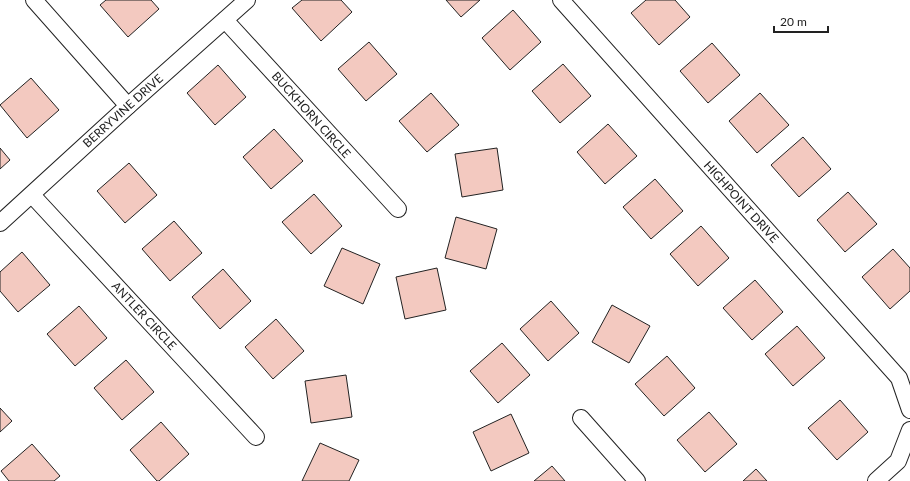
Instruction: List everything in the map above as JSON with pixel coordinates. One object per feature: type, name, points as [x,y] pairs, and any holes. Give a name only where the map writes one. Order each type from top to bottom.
[{"type":"street","points":[[34,0],[128,106]]},
{"type":"street","name":"BERRYVINE DRIVE","points":[[0,223],[247,0]]},
{"type":"street","name":"HIGHPOINT DRIVE","points":[[561,0],[899,378],[910,410]]},
{"type":"street","name":"BUCKHORN CIRCLE","points":[[225,20],[398,209]]},
{"type":"street","name":"ANTLER CIRCLE","points":[[32,195],[256,437]]},
{"type":"street","points":[[581,418],[637,481]]},
{"type":"street","points":[[876,481],[898,461],[910,430]]},
{"type":"building","points":[[106,0],[151,0],[159,9],[128,37],[100,5]]},
{"type":"building","points":[[302,0],[341,0],[352,12],[321,41],[292,8]]},
{"type":"building","points":[[446,0],[480,0],[461,17]]},
{"type":"building","points":[[646,0],[675,0],[690,17],[659,45],[631,13]]},
{"type":"building","points":[[513,10],[541,42],[510,70],[482,38]]},
{"type":"building","points":[[369,42],[397,74],[366,101],[338,69]]},
{"type":"building","points":[[712,43],[740,75],[708,103],[680,71]]},
{"type":"building","points":[[563,64],[591,96],[560,123],[532,91]]},
{"type":"building","points":[[218,65],[246,97],[215,125],[187,93]]},
{"type":"building","points":[[31,78],[59,110],[27,138],[0,105]]},
{"type":"building","points":[[431,93],[459,125],[427,152],[399,121]]},
{"type":"building","points":[[760,93],[789,125],[757,153],[729,121]]},
{"type":"building","points":[[608,124],[637,156],[605,184],[577,152]]},
{"type":"building","points":[[274,129],[303,161],[271,189],[243,157]]},
{"type":"building","points":[[803,137],[831,169],[799,197],[771,165]]},
{"type":"building","points":[[0,148],[10,160],[0,169]]},
{"type":"building","points":[[497,148],[503,190],[462,197],[455,154]]},
{"type":"building","points":[[129,163],[157,195],[125,223],[97,191]]},
{"type":"building","points":[[655,179],[683,211],[651,239],[623,207]]},
{"type":"building","points":[[848,192],[877,224],[845,252],[817,220]]},
{"type":"building","points":[[314,194],[342,226],[311,254],[282,222]]},
{"type":"building","points":[[456,217],[497,229],[486,269],[445,258]]},
{"type":"building","points":[[174,221],[202,253],[170,281],[142,249]]},
{"type":"building","points":[[701,226],[729,258],[698,286],[670,254]]},
{"type":"building","points":[[342,248],[380,264],[363,304],[324,286]]},
{"type":"building","points":[[893,249],[910,268],[910,291],[890,309],[862,277]]},
{"type":"building","points":[[22,252],[50,285],[18,312],[0,291],[0,272]]},
{"type":"building","points":[[437,268],[446,310],[405,319],[396,277]]},
{"type":"building","points":[[223,269],[251,301],[220,329],[192,297]]},
{"type":"building","points":[[755,280],[783,312],[752,340],[723,308]]},
{"type":"building","points":[[551,301],[579,333],[548,361],[520,329]]},
{"type":"building","points":[[612,305],[650,326],[629,363],[592,342]]},
{"type":"building","points":[[79,306],[107,338],[75,366],[47,334]]},
{"type":"building","points":[[276,319],[304,351],[273,379],[245,347]]},
{"type":"building","points":[[797,326],[825,358],[793,386],[765,354]]},
{"type":"building","points":[[502,343],[530,375],[498,403],[470,371]]},
{"type":"building","points":[[667,356],[695,388],[664,416],[635,384]]},
{"type":"building","points":[[126,360],[154,392],[122,420],[94,388]]},
{"type":"building","points":[[346,375],[352,417],[311,423],[305,381]]},
{"type":"building","points":[[840,400],[868,432],[837,460],[808,428]]},
{"type":"building","points":[[0,408],[12,421],[0,432]]},
{"type":"building","points":[[709,412],[737,444],[705,472],[677,440]]},
{"type":"building","points":[[511,414],[529,453],[491,471],[473,432]]},
{"type":"building","points":[[161,422],[189,454],[159,481],[157,481],[130,450]]},
{"type":"building","points":[[320,443],[359,460],[349,481],[302,481]]},
{"type":"building","points":[[32,444],[60,476],[54,481],[9,481],[1,471]]},
{"type":"building","points":[[552,466],[565,481],[534,481]]},
{"type":"building","points":[[756,469],[767,481],[743,481]]}]
